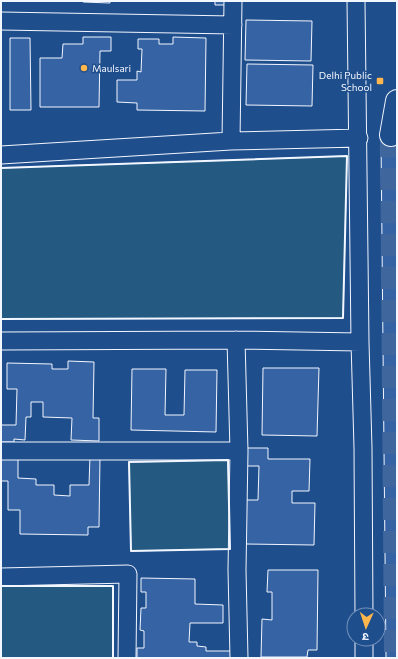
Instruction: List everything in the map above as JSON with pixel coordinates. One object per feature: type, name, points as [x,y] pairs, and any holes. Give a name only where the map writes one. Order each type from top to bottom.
[{"type":"main road","points":[[391,135],[397,101]]},
{"type":"street","points":[[231,141],[233,1]]},
{"type":"street","points":[[356,1],[359,138],[364,607]]},
{"type":"street","points":[[1,21],[233,25]]},
{"type":"street","points":[[1,155],[231,141],[359,138]]},
{"type":"street","points":[[1,341],[236,340],[360,342]]},
{"type":"street","points":[[236,340],[239,451],[237,570],[239,658]]},
{"type":"street","points":[[1,452],[239,451]]},
{"type":"street","points":[[1,577],[128,574],[127,658]]},
{"type":"street","points":[[364,647],[364,658]]},
{"type":"shaded area","points":[[347,156],[343,318],[1,319],[1,168]]},
{"type":"shaded area","points":[[228,460],[230,549],[131,551],[129,462]]},
{"type":"shaded area","points":[[1,586],[113,586],[113,658],[1,658]]},
{"type":"building","points":[[110,1],[110,3],[83,2]]},
{"type":"building","points":[[215,1],[229,1],[229,5],[215,5]]},
{"type":"building","points":[[246,20],[312,21],[311,61],[245,60]]},
{"type":"building","points":[[83,37],[111,37],[111,51],[100,51],[99,107],[40,107],[40,58],[62,58],[63,44],[83,44]]},
{"type":"building","points":[[173,37],[206,38],[205,111],[137,110],[137,103],[117,102],[117,80],[137,80],[137,71],[141,72],[142,49],[138,49],[138,39],[159,39],[159,44],[173,44]]},
{"type":"building","points":[[10,38],[30,38],[31,110],[10,110]]},
{"type":"building","points":[[247,64],[313,65],[312,106],[246,105]]},
{"type":"building","points":[[381,138],[397,138],[397,658],[386,658]]},
{"type":"building","points":[[68,361],[94,362],[93,418],[99,418],[99,441],[71,440],[72,418],[43,417],[43,402],[31,402],[31,417],[26,417],[25,440],[14,439],[14,442],[1,442],[1,425],[16,425],[17,389],[7,389],[7,363],[52,364],[52,369],[68,369]]},
{"type":"building","points":[[263,368],[319,368],[317,436],[262,435]]},
{"type":"building","points":[[132,369],[166,369],[165,415],[184,415],[185,370],[217,370],[216,432],[131,430]]},
{"type":"building","points":[[242,448],[268,448],[268,459],[310,459],[309,491],[292,491],[292,503],[315,503],[314,545],[246,544],[246,500],[258,500],[259,466],[241,466]]},
{"type":"building","points":[[1,454],[18,455],[18,478],[36,479],[36,485],[54,485],[54,495],[70,496],[70,485],[89,485],[90,456],[100,456],[99,527],[88,527],[88,535],[20,534],[20,510],[8,510],[8,481],[1,481]]},
{"type":"building","points":[[268,570],[318,570],[317,650],[308,650],[307,657],[261,657],[262,619],[272,620],[272,592],[267,592]]},
{"type":"building","points":[[141,578],[195,579],[195,604],[223,605],[223,623],[190,623],[189,642],[197,642],[197,646],[206,647],[206,651],[232,651],[232,658],[137,658],[137,648],[144,648],[144,631],[140,630],[141,608],[146,608],[146,592],[141,592]]},
{"type":"tunnel","points":[[391,135],[395,658]]},
{"type":"wall","points":[[1,168],[347,156],[343,318],[1,319]]},
{"type":"wall","points":[[228,460],[230,549],[131,551],[129,462],[228,460]]},
{"type":"wall","points":[[1,586],[113,586],[113,658]]},
{"type":"place","name":"Maulsari","points":[[84,68]]},
{"type":"place","name":"Delhi Public School","points":[[380,81]]}]
